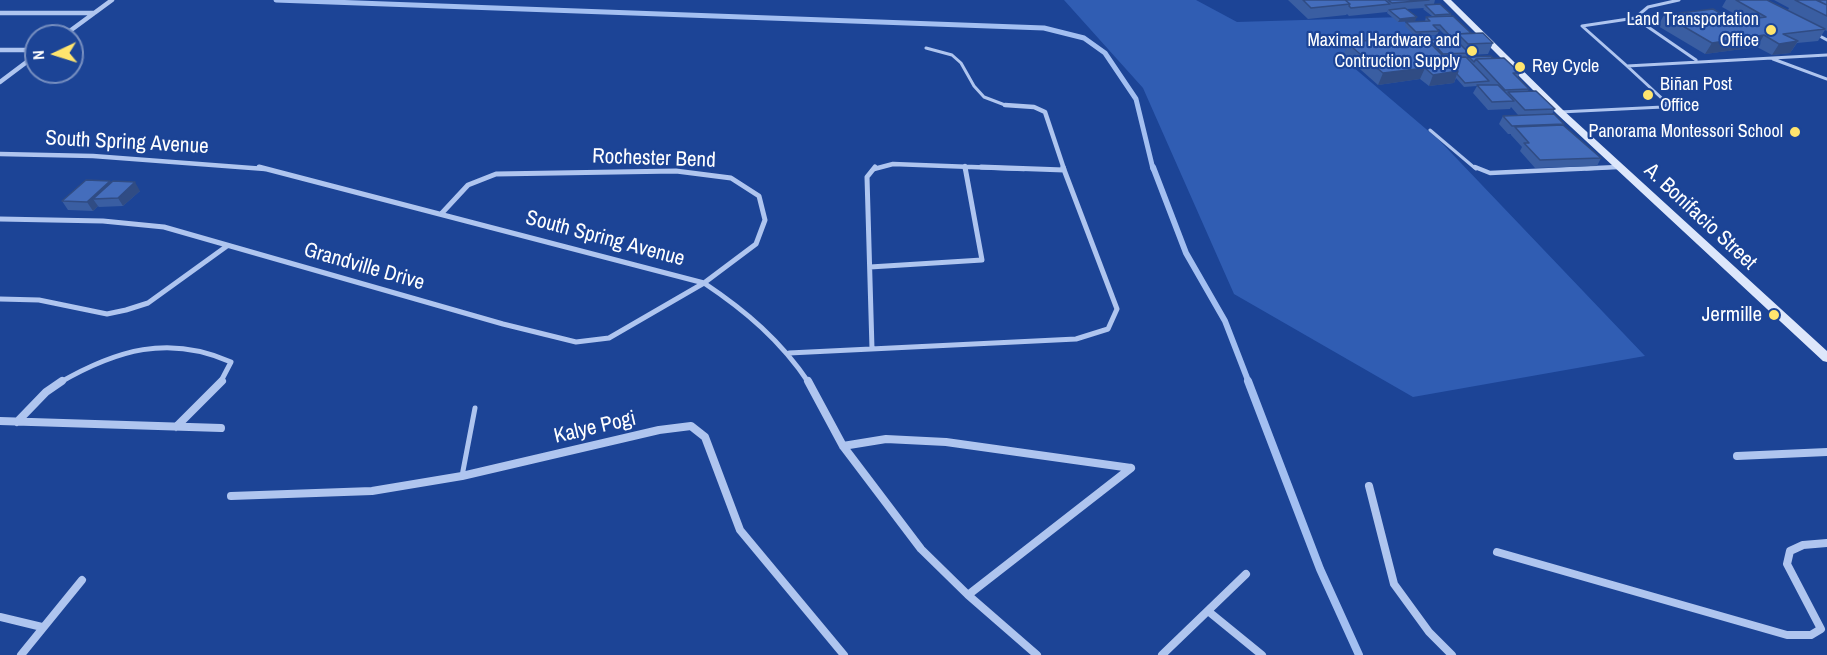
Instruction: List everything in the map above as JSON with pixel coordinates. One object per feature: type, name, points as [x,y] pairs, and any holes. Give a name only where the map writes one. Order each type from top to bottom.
[{"type":"main road","name":"A. Bonifacio Street","points":[[1447,0],[1560,112],[1827,358]]},
{"type":"street","points":[[79,24],[112,0]]},
{"type":"street","points":[[0,13],[94,13]]},
{"type":"street","points":[[0,50],[24,50]]},
{"type":"street","points":[[0,82],[24,65]]},
{"type":"street","points":[[789,353],[1077,339],[1108,330],[1118,309],[1064,170],[1045,112],[1034,107],[1005,105]]},
{"type":"street","name":"South Spring Avenue","points":[[0,154],[259,167],[704,283],[743,309],[789,353],[812,384],[843,446],[921,549],[968,595],[1037,655]]},
{"type":"street","points":[[872,349],[867,177],[875,167],[893,164],[1064,170]]},
{"type":"street","points":[[870,267],[982,260],[965,166]]},
{"type":"street","name":"Rochester Bend","points":[[442,213],[468,185],[496,174],[676,171],[731,178],[759,196],[765,220],[756,244],[704,283]]},
{"type":"street","name":"Grandville Drive","points":[[0,219],[103,221],[164,227],[503,324],[576,342],[609,338],[704,283]]},
{"type":"street","points":[[0,299],[39,300],[107,314],[126,310],[148,303],[227,246]]},
{"type":"street","points":[[17,422],[55,385],[98,363],[143,348],[172,346],[213,351],[231,362],[222,381],[176,427]]},
{"type":"street","points":[[0,421],[221,428]]},
{"type":"street","name":"Kalye Pogi","points":[[231,496],[372,491],[462,476],[659,430],[691,426],[705,437],[740,530],[844,655]]},
{"type":"street","points":[[843,446],[886,439],[946,442],[1131,468],[968,595]]},
{"type":"street","points":[[1737,456],[1827,452]]},
{"type":"street","points":[[1369,486],[1394,584],[1429,632],[1452,655]]},
{"type":"street","points":[[1497,552],[1787,635],[1811,635],[1821,629],[1787,564],[1790,551],[1803,545],[1827,543]]},
{"type":"street","points":[[1162,655],[1246,574]]},
{"type":"street","points":[[21,655],[82,580]]},
{"type":"street","points":[[1208,611],[1262,655]]},
{"type":"street","points":[[0,617],[42,627]]},
{"type":"lane","points":[[1560,112],[1663,107],[1668,104],[1582,26],[1635,18],[1648,7],[1679,0]]},
{"type":"lane","points":[[1635,18],[1696,60]]},
{"type":"lane","points":[[1809,30],[1827,40]]},
{"type":"lane","points":[[926,48],[952,55],[961,63],[984,97],[1005,105]]},
{"type":"lane","points":[[1627,66],[1696,60],[1827,55]]},
{"type":"lane","points":[[1769,58],[1827,79]]},
{"type":"lane","points":[[1431,130],[1478,170],[1490,173],[1620,167]]},
{"type":"lane","points":[[462,476],[475,408]]},
{"type":"shaded area","points":[[1064,0],[1196,0],[1237,22],[1402,17],[1414,36],[1443,35],[1468,61],[1418,44],[1339,55],[1439,140],[1645,356],[1413,397],[1234,294],[1143,88]]},
{"type":"building","points":[[1303,0],[1345,0],[1350,4],[1311,8]]},
{"type":"building","points":[[1345,0],[1385,0],[1390,4],[1351,8]]},
{"type":"building","points":[[1388,0],[1429,0],[1392,3]]},
{"type":"building","points":[[1736,0],[1767,0],[1825,29],[1783,34],[1798,41],[1779,44],[1764,35],[1712,43],[1664,15],[1713,9],[1734,21],[1766,17]]},
{"type":"building","points":[[1795,0],[1816,0],[1827,5],[1827,16]]},
{"type":"building","points":[[1817,0],[1827,0],[1827,5]]},
{"type":"building","points":[[1440,4],[1451,14],[1435,15],[1425,5]]},
{"type":"building","points":[[1405,8],[1417,17],[1400,19],[1389,10]]},
{"type":"building","points":[[1453,16],[1471,33],[1450,36],[1440,25],[1433,25],[1439,31],[1416,32],[1406,22],[1430,21],[1426,17]]},
{"type":"building","points":[[1483,33],[1493,43],[1468,44],[1458,34]]},
{"type":"building","points":[[1421,34],[1458,71],[1433,75],[1425,68],[1383,73],[1347,43]]},
{"type":"building","points":[[1455,39],[1469,53],[1443,54],[1430,40]]},
{"type":"building","points":[[1491,56],[1493,58],[1476,59],[1474,62],[1469,57]]},
{"type":"building","points":[[1466,57],[1489,81],[1465,83],[1457,74],[1458,71],[1445,58]]},
{"type":"building","points":[[1504,58],[1520,73],[1513,73],[1529,89],[1505,90],[1476,59]]},
{"type":"building","points":[[1477,85],[1498,85],[1514,101],[1492,102]]},
{"type":"building","points":[[1536,91],[1555,109],[1525,110],[1508,92]]},
{"type":"building","points":[[1554,114],[1564,124],[1512,126],[1503,116]]},
{"type":"building","points":[[1563,125],[1601,158],[1540,160],[1524,143],[1529,143],[1515,127]]},
{"type":"building","points":[[86,180],[110,181],[87,202],[62,201]]},
{"type":"building","points":[[113,181],[135,182],[118,198],[93,199]]},
{"type":"waterway","points":[[276,0],[1044,28],[1084,38],[1105,53],[1136,99],[1153,169]]},
{"type":"waterway","points":[[1153,167],[1186,253],[1225,321],[1249,383]]},
{"type":"waterway","points":[[1248,381],[1320,569],[1359,655]]},
{"type":"place","name":"Land Transportation Office","points":[[1771,30]]},
{"type":"place","name":"Maximal Hardware and Contruction Supply","points":[[1472,51]]},
{"type":"place","name":"Rey Cycle","points":[[1520,67]]},
{"type":"place","name":"Biñan Post Office","points":[[1648,95]]},
{"type":"place","name":"Panorama Montessori School","points":[[1795,132]]},
{"type":"place","name":"Jermille","points":[[1774,315]]}]
